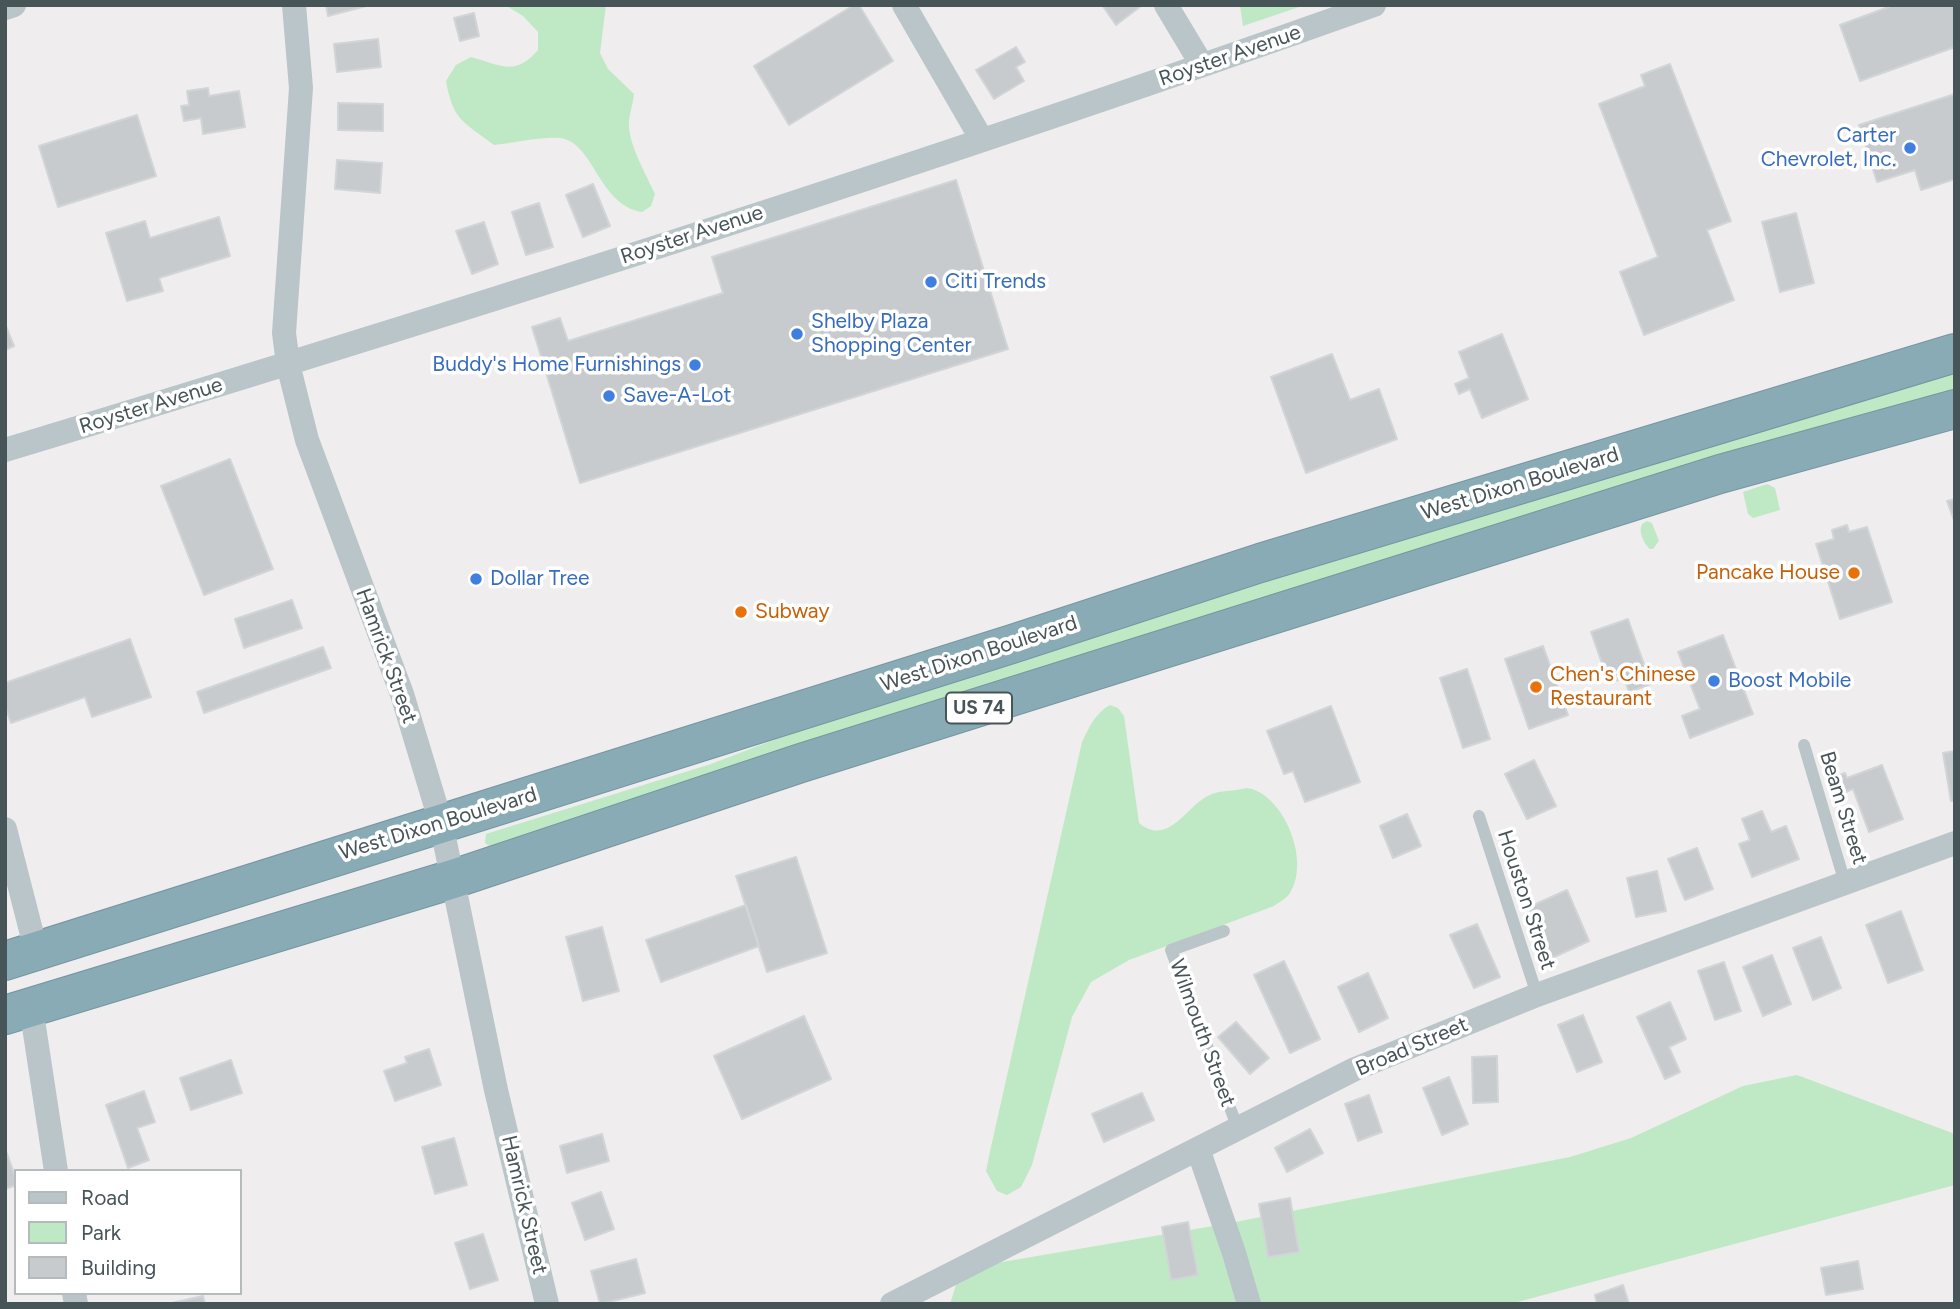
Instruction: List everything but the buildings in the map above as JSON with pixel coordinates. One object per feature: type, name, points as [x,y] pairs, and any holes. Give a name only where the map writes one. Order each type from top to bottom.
[{"type":"highway","name":"West Dixon Boulevard","points":[[21,955],[1012,644],[1260,563],[1955,353]]},
{"type":"highway","name":"US 74","points":[[18,1011],[453,879],[801,763],[1720,474],[1955,409]]},
{"type":"street","points":[[5,8],[14,5]]},
{"type":"street","name":"Hamrick Street","points":[[294,5],[301,88],[297,171],[286,287],[284,333],[288,365],[307,440],[402,694],[441,823],[496,1090],[547,1304]]},
{"type":"street","points":[[904,5],[982,140]]},
{"type":"street","points":[[1166,5],[1202,65]]},
{"type":"street","name":"Royster Avenue","points":[[5,450],[288,365],[656,247],[982,140],[1374,5]]},
{"type":"street","points":[[5,829],[21,955]]},
{"type":"street","name":"Broad Street","points":[[892,1304],[1355,1069],[1536,995],[1955,843]]},
{"type":"street","points":[[18,1011],[56,1169]]},
{"type":"street","points":[[1198,1149],[1249,1304]]},
{"type":"lane","name":"Beam Street","points":[[1804,745],[1845,883]]},
{"type":"lane","name":"Houston Street","points":[[1479,816],[1536,995]]},
{"type":"lane","name":"Wilmouth Street","points":[[1224,931],[1171,950],[1238,1129]]},
{"type":"green space","points":[[505,5],[606,5],[600,53],[608,69],[634,94],[629,129],[638,158],[655,194],[651,206],[642,212],[627,207],[615,198],[581,150],[571,142],[553,138],[494,145],[456,113],[446,81],[456,65],[471,57],[507,67],[515,66],[522,64],[538,50],[538,32],[523,16]]},
{"type":"green space","points":[[1240,5],[1305,5],[1243,26]]},
{"type":"green space","points":[[1955,366],[1955,393],[491,847],[485,843],[486,834],[711,764],[870,703]]},
{"type":"green space","points":[[1767,484],[1775,488],[1780,510],[1753,518],[1748,514],[1743,492]]},
{"type":"green space","points":[[1647,521],[1652,523],[1659,541],[1653,549],[1648,547],[1641,534],[1642,524]]},
{"type":"green space","points":[[1110,705],[1118,708],[1124,716],[1139,823],[1150,829],[1169,828],[1213,794],[1252,789],[1264,795],[1284,819],[1296,849],[1296,880],[1289,895],[1274,906],[1129,960],[1091,982],[1072,1017],[1032,1165],[1021,1187],[1007,1195],[997,1191],[986,1171],[991,1147],[1082,742],[1096,717]]},
{"type":"green space","points":[[1797,1075],[1955,1134],[1955,1185],[1510,1304],[950,1304],[961,1269],[1225,1224],[1570,1157],[1631,1138],[1743,1086]]},
{"type":"place","name":"Carter Chevrolet, Inc.","points":[[1910,148]]},
{"type":"place","name":"Citi Trends","points":[[931,282]]},
{"type":"place","name":"Shelby Plaza Shopping Center","points":[[797,334]]},
{"type":"place","name":"Buddy's Home Furnishings","points":[[695,365]]},
{"type":"place","name":"Save-A-Lot","points":[[609,396]]},
{"type":"place","name":"Pancake House","points":[[1854,573]]},
{"type":"place","name":"Dollar Tree","points":[[476,579]]},
{"type":"place","name":"Subway","points":[[741,612]]},
{"type":"place","name":"Boost Mobile","points":[[1714,681]]},
{"type":"place","name":"Chen's Chinese Restaurant","points":[[1536,687]]}]
